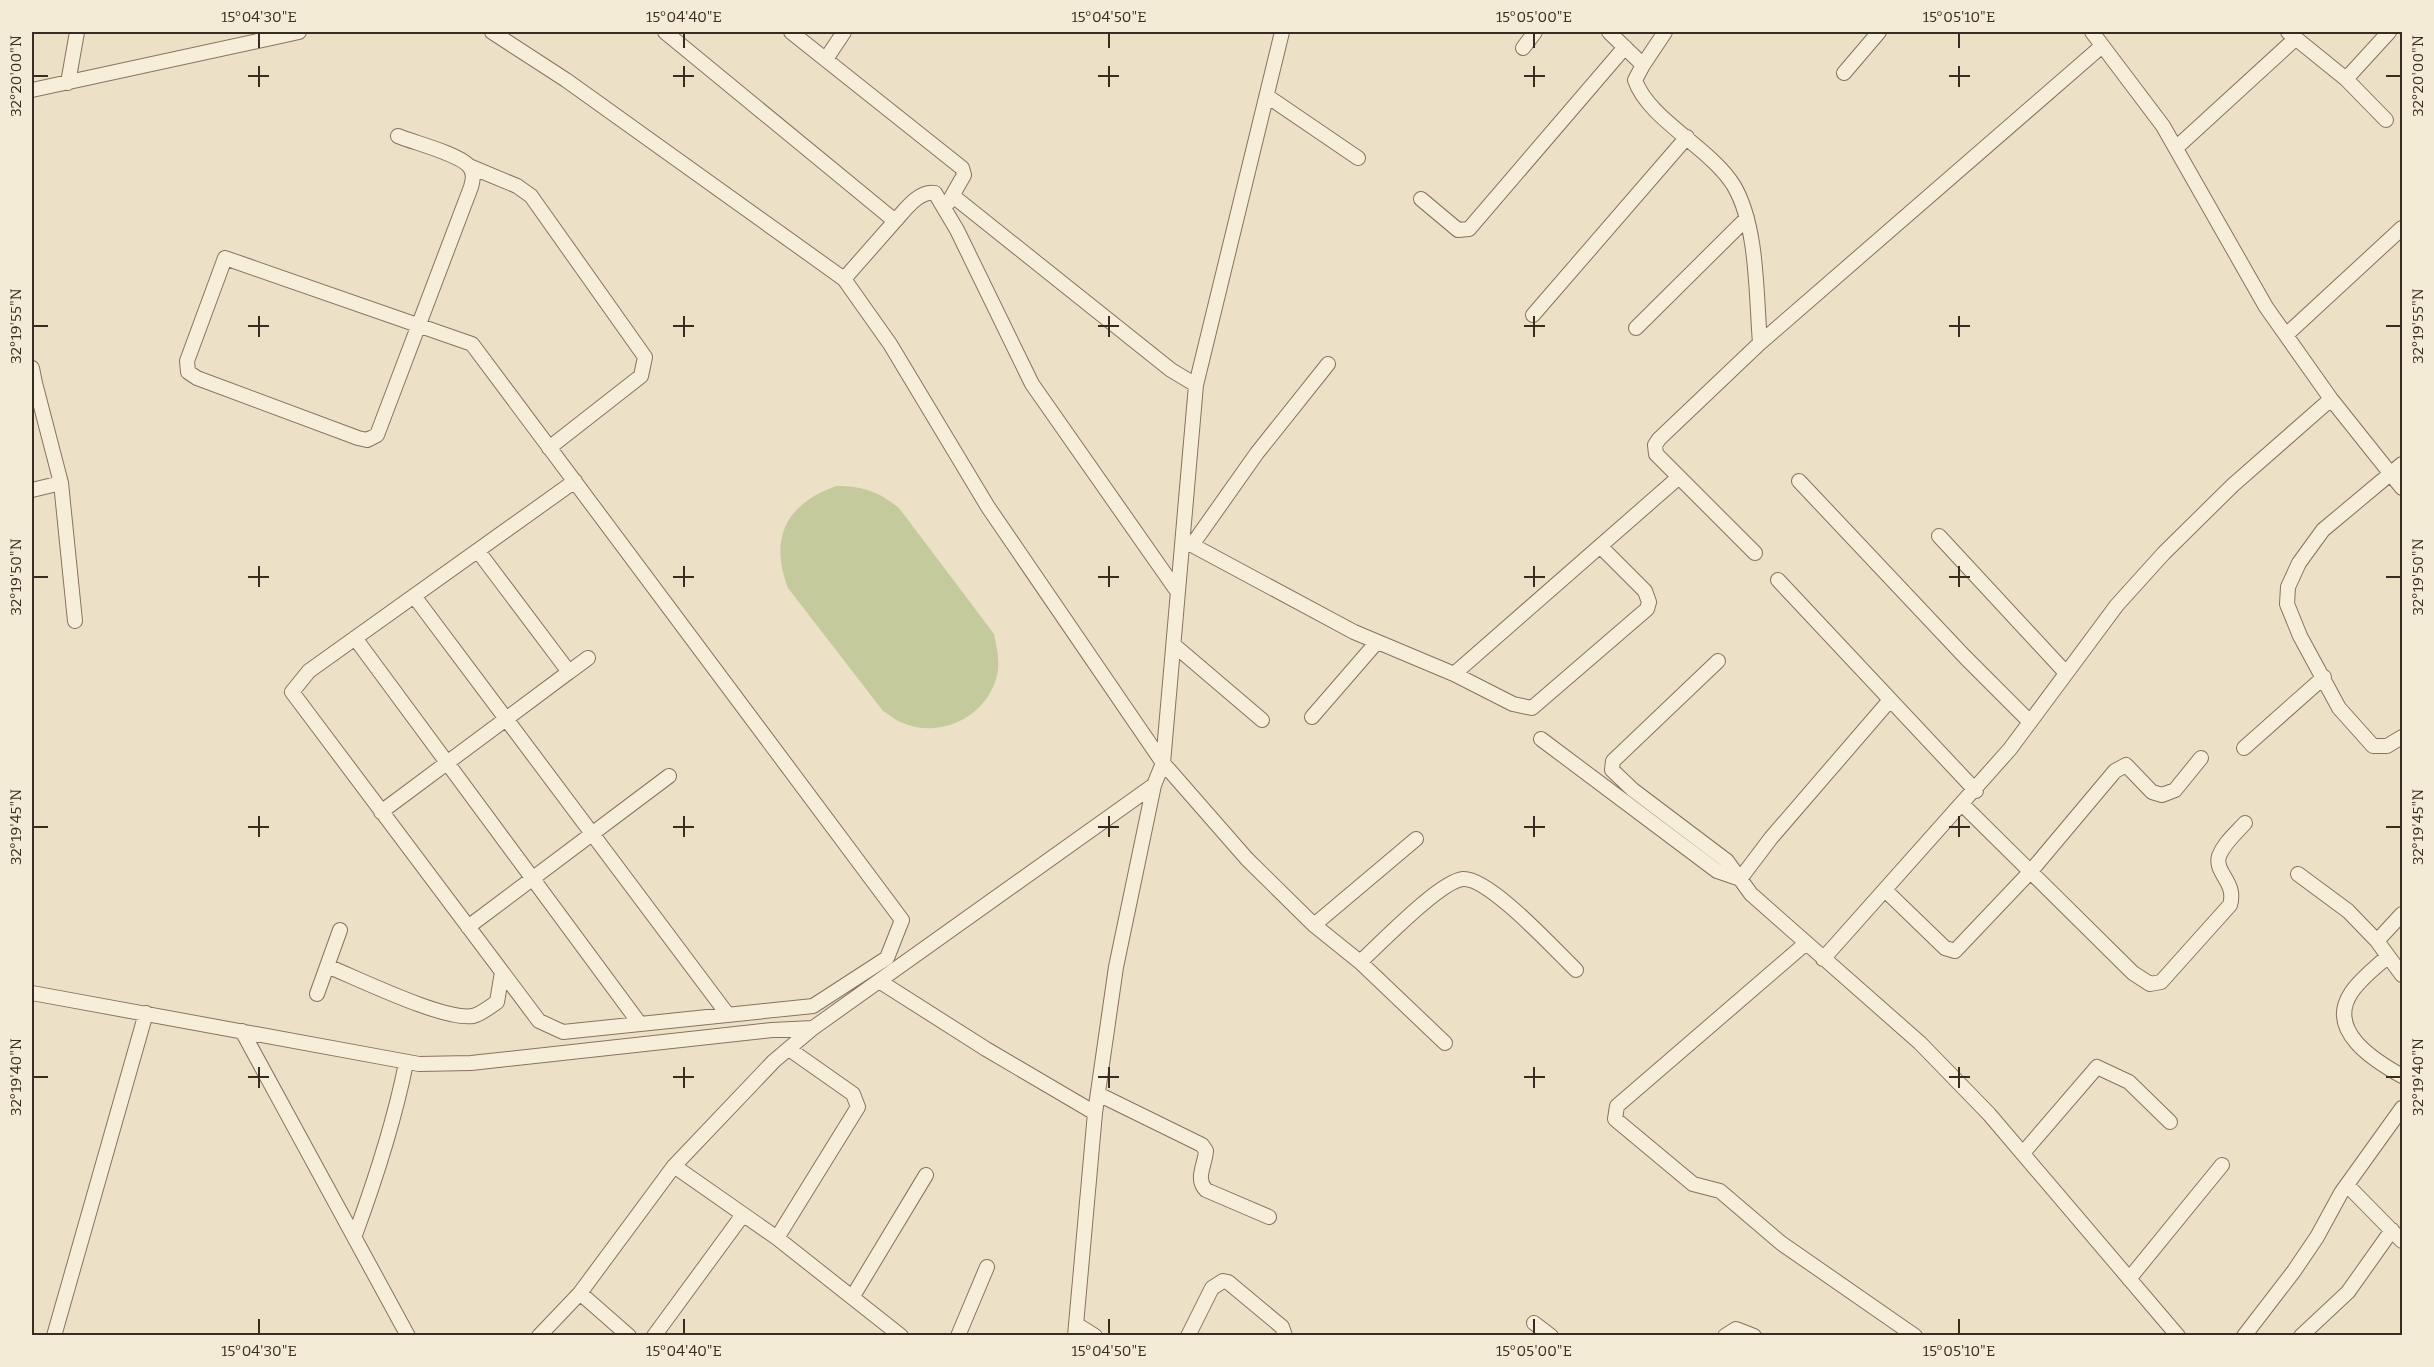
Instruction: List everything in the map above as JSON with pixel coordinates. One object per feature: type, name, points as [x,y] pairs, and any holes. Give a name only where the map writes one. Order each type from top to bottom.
[{"type":"street","points":[[68,83],[77,32]]},
{"type":"street","points":[[32,90],[299,32]]},
{"type":"street","points":[[492,32],[566,80],[844,279],[890,344],[988,507],[1163,763],[1247,859],[1314,925],[1360,962],[1445,1043]]},
{"type":"street","points":[[665,32],[895,221]]},
{"type":"street","points":[[791,32],[962,168],[964,175],[945,209]]},
{"type":"street","points":[[826,59],[844,32]]},
{"type":"street","points":[[1095,1335],[1075,1330],[1095,1113],[1116,967],[1154,785],[1163,763],[1177,591],[1188,545],[1196,385],[1230,235],[1282,32]]},
{"type":"street","points":[[1523,48],[1535,32]]},
{"type":"street","points":[[1609,32],[1643,65]]},
{"type":"street","points":[[1665,32],[1635,80],[1644,98],[1718,165],[1734,186],[1747,218],[1760,343]]},
{"type":"street","points":[[1844,72],[1878,32]]},
{"type":"street","points":[[2092,32],[2140,92],[2177,147],[2233,252],[2286,335],[2331,399],[2367,441],[2390,475],[2403,488]]},
{"type":"street","points":[[2346,79],[2389,32]]},
{"type":"street","points":[[2177,147],[2292,35],[2346,79],[2386,120]]},
{"type":"street","points":[[1755,553],[1656,454],[1655,445],[1659,439],[1760,343],[2102,46]]},
{"type":"street","points":[[1420,199],[1458,230],[1469,229],[1624,47]]},
{"type":"street","points":[[1267,96],[1358,158]]},
{"type":"street","points":[[398,136],[518,186],[531,196],[645,357],[641,376],[549,448]]},
{"type":"street","points":[[1533,315],[1687,137]]},
{"type":"street","points":[[469,166],[474,177],[471,188],[418,324],[376,435],[367,440],[197,378],[188,372],[187,360],[225,258],[418,324],[472,344],[902,920],[887,958],[813,1006],[563,1032],[539,1021],[292,692],[309,671],[574,481]]},
{"type":"street","points":[[844,279],[895,221],[925,193],[935,193],[1032,384],[1177,591]]},
{"type":"street","points":[[953,196],[1171,370],[1196,385]]},
{"type":"street","points":[[1636,328],[1747,218]]},
{"type":"street","points":[[2286,335],[2403,228]]},
{"type":"street","points":[[1188,545],[1328,364]]},
{"type":"street","points":[[32,368],[33,384],[61,483],[75,621]]},
{"type":"street","points":[[1823,959],[1964,805],[2030,722],[2117,605],[2164,553],[2233,484],[2331,399]]},
{"type":"street","points":[[2403,464],[2323,530],[2291,576],[2287,604],[2293,623],[2339,708],[2373,746],[2386,746],[2403,737]]},
{"type":"street","points":[[1454,674],[1679,477]]},
{"type":"street","points":[[1799,481],[1965,657],[2030,722]]},
{"type":"street","points":[[32,490],[61,483]]},
{"type":"street","points":[[1939,536],[2066,673]]},
{"type":"street","points":[[1188,545],[1377,642],[1454,674],[1513,704],[1526,708],[1539,705],[1647,609],[1649,602],[1645,591],[1600,546]]},
{"type":"street","points":[[477,551],[569,672]]},
{"type":"street","points":[[1778,580],[1976,790]]},
{"type":"street","points":[[414,596],[728,1015]]},
{"type":"street","points":[[355,638],[640,1024]]},
{"type":"street","points":[[1312,717],[1377,642]]},
{"type":"street","points":[[1174,645],[1262,720]]},
{"type":"street","points":[[381,812],[588,657]]},
{"type":"street","points":[[1718,661],[1613,761],[1612,770],[1633,790],[1727,861],[1751,894],[1920,1043],[2023,1153],[2178,1335]]},
{"type":"street","points":[[2244,748],[2324,677]]},
{"type":"street","points":[[1740,879],[1772,838],[1890,700]]},
{"type":"street","points":[[1541,739],[1717,871],[1740,879]]},
{"type":"street","points":[[1885,890],[1951,952],[1959,948],[2031,872],[2121,766],[2129,767],[2152,792],[2162,795],[2175,790],[2201,758]]},
{"type":"street","points":[[468,927],[669,776]]},
{"type":"street","points":[[539,1335],[580,1293],[674,1166],[719,1117],[789,1049],[813,1028],[1154,785]]},
{"type":"street","points":[[1964,805],[2133,973],[2145,982],[2155,984],[2161,982],[2230,905],[2232,890],[2220,869],[2218,859],[2224,846],[2246,823]]},
{"type":"street","points":[[1314,925],[1416,839]]},
{"type":"street","points":[[2298,874],[2348,911],[2377,941],[2403,975]]},
{"type":"street","points":[[1360,962],[1440,890],[1455,880],[1472,879],[1484,884],[1513,909],[1576,970]]},
{"type":"street","points":[[2377,941],[2403,914]]},
{"type":"street","points":[[316,994],[340,930]]},
{"type":"street","points":[[1805,944],[1617,1106],[1615,1119],[1693,1184],[1720,1191],[1781,1243],[1915,1335]]},
{"type":"street","points":[[2387,957],[2351,993],[2345,1006],[2346,1021],[2354,1042],[2372,1059],[2403,1076]]},
{"type":"street","points":[[327,966],[429,1007],[460,1016],[474,1016],[497,1002],[513,1002],[529,1008]]},
{"type":"street","points":[[497,1002],[502,972]]},
{"type":"street","points":[[879,981],[986,1049],[1095,1113]]},
{"type":"street","points":[[32,993],[406,1063],[471,1063],[772,1030],[813,1028]]},
{"type":"street","points":[[54,1335],[146,1013]]},
{"type":"street","points":[[243,1031],[408,1335]]},
{"type":"street","points":[[777,1238],[858,1107],[853,1094],[789,1049]]},
{"type":"street","points":[[355,1235],[380,1166],[396,1112],[406,1063]]},
{"type":"street","points":[[2023,1153],[2097,1067],[2129,1082],[2170,1122]]},
{"type":"street","points":[[1098,1094],[1202,1145],[1206,1151],[1199,1178],[1201,1185],[1206,1190],[1269,1217]]},
{"type":"street","points":[[2244,1335],[2317,1237],[2347,1185],[2403,1108]]},
{"type":"street","points":[[2129,1279],[2222,1165]]},
{"type":"street","points":[[674,1166],[742,1216],[777,1238],[901,1335]]},
{"type":"street","points":[[853,1296],[926,1174]]},
{"type":"street","points":[[2347,1185],[2403,1240]]},
{"type":"street","points":[[654,1335],[742,1216]]},
{"type":"street","points":[[2301,1335],[2348,1292],[2392,1230]]},
{"type":"street","points":[[958,1335],[987,1267]]},
{"type":"street","points":[[1188,1335],[1212,1288],[1223,1281],[1228,1282],[1282,1327],[1285,1335]]},
{"type":"street","points":[[580,1293],[629,1335]]},
{"type":"street","points":[[1534,1323],[1551,1335]]},
{"type":"street","points":[[1725,1335],[1736,1329],[1754,1335]]},
{"type":"green space","points":[[836,486],[869,491],[884,497],[899,508],[994,634],[998,662],[996,679],[982,704],[959,721],[932,728],[917,727],[900,722],[883,711],[788,588],[780,554],[786,525],[805,502]]}]
